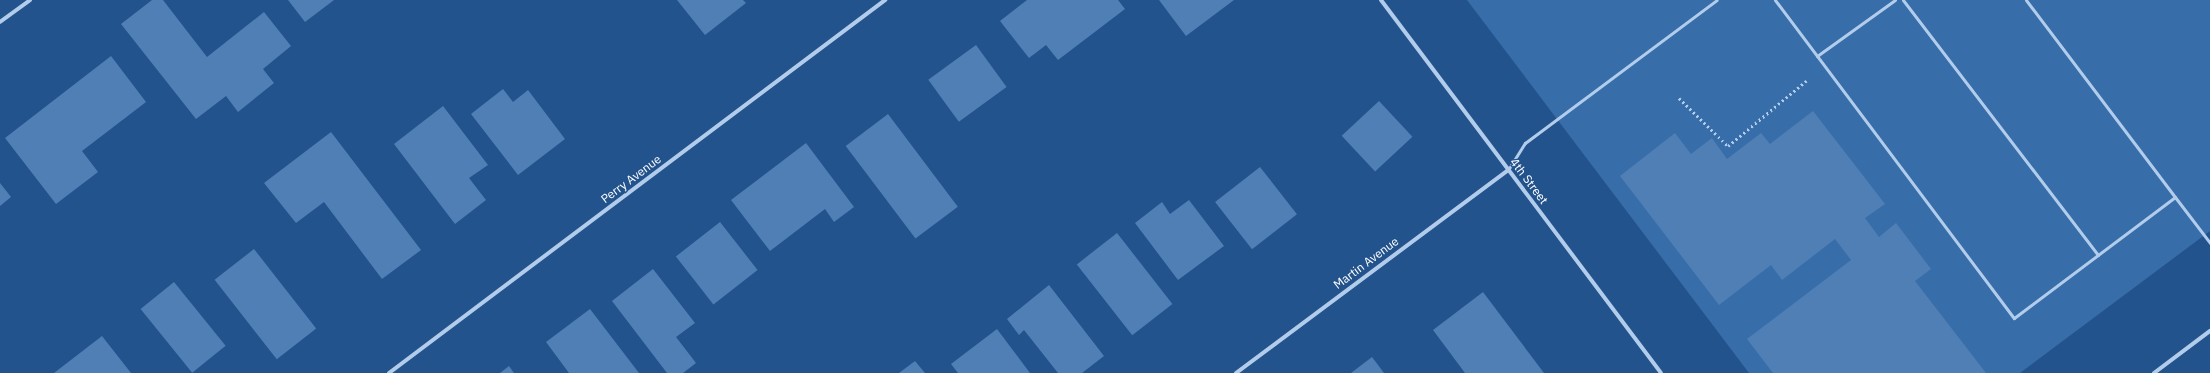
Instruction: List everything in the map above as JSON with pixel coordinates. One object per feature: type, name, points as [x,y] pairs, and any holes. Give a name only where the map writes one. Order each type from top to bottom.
[{"type":"street","points":[[0,22],[30,0]]},
{"type":"street","name":"Perry Avenue","points":[[389,373],[885,0]]},
{"type":"street","name":"4th Street","points":[[1381,0],[1661,373]]},
{"type":"street","name":"Martin Avenue","points":[[1236,373],[1508,170]]},
{"type":"street","points":[[2154,373],[2210,331]]},
{"type":"lane","points":[[1508,170],[1525,143],[1717,0]]},
{"type":"lane","points":[[1775,0],[2014,318],[2175,197]]},
{"type":"lane","points":[[1817,56],[1895,0]]},
{"type":"lane","points":[[1903,0],[2098,255]]},
{"type":"lane","points":[[2026,0],[2210,243]]},
{"type":"path","points":[[1679,98],[1728,146],[1806,81]]},
{"type":"shaded area","points":[[1467,0],[2210,0],[2210,231],[2020,373],[1749,373]]},
{"type":"building","points":[[152,0],[163,0],[207,57],[264,12],[291,46],[263,69],[274,83],[238,112],[226,96],[196,119],[121,24]]},
{"type":"building","points":[[288,0],[334,0],[305,22]]},
{"type":"building","points":[[677,0],[743,0],[746,3],[705,35]]},
{"type":"building","points":[[1027,0],[1118,0],[1125,9],[1058,60],[1046,45],[1029,58],[1000,21]]},
{"type":"building","points":[[1159,0],[1234,0],[1186,36]]},
{"type":"building","points":[[976,45],[1007,87],[959,122],[928,80]]},
{"type":"building","points":[[111,56],[146,102],[82,151],[98,172],[56,204],[5,138]]},
{"type":"building","points":[[503,89],[513,102],[528,90],[565,139],[518,175],[471,114]]},
{"type":"building","points":[[1379,101],[1412,137],[1375,172],[1342,136]]},
{"type":"building","points":[[443,106],[488,165],[469,178],[486,200],[455,224],[394,144]]},
{"type":"building","points":[[1813,111],[1885,204],[1865,218],[1879,237],[1896,223],[1931,269],[1915,281],[1986,373],[1773,373],[1747,339],[1851,260],[1835,239],[1782,280],[1771,265],[1719,305],[1620,176],[1675,133],[1691,154],[1712,138],[1727,159],[1761,133],[1770,144]]},
{"type":"building","points":[[888,114],[958,207],[915,239],[846,146]]},
{"type":"building","points":[[331,132],[421,250],[382,279],[324,202],[296,223],[264,183]]},
{"type":"building","points":[[806,143],[854,207],[834,222],[825,209],[770,251],[731,200]]},
{"type":"building","points":[[1260,167],[1297,214],[1252,249],[1215,202]]},
{"type":"building","points":[[0,183],[11,197],[0,206]]},
{"type":"building","points":[[1189,200],[1224,246],[1178,280],[1135,223],[1162,202],[1170,214]]},
{"type":"building","points":[[720,222],[758,270],[713,305],[676,256]]},
{"type":"building","points":[[1117,233],[1172,304],[1132,335],[1077,264]]},
{"type":"building","points":[[254,249],[316,329],[277,359],[215,280]]},
{"type":"building","points":[[653,269],[695,323],[676,337],[696,363],[683,373],[667,373],[612,301]]},
{"type":"building","points":[[174,282],[226,346],[192,373],[141,309]]},
{"type":"building","points":[[1049,285],[1104,356],[1082,373],[1058,373],[1024,330],[1019,335],[1007,319]]},
{"type":"building","points":[[1483,292],[1544,373],[1465,373],[1433,330]]},
{"type":"building","points":[[590,309],[639,373],[569,373],[546,342]]},
{"type":"building","points":[[997,329],[1030,373],[958,373],[951,364]]},
{"type":"building","points":[[102,336],[131,373],[54,373]]},
{"type":"building","points":[[1372,357],[1384,373],[1351,373]]},
{"type":"building","points":[[915,361],[925,373],[899,373]]},
{"type":"building","points":[[509,366],[514,373],[500,373]]}]
